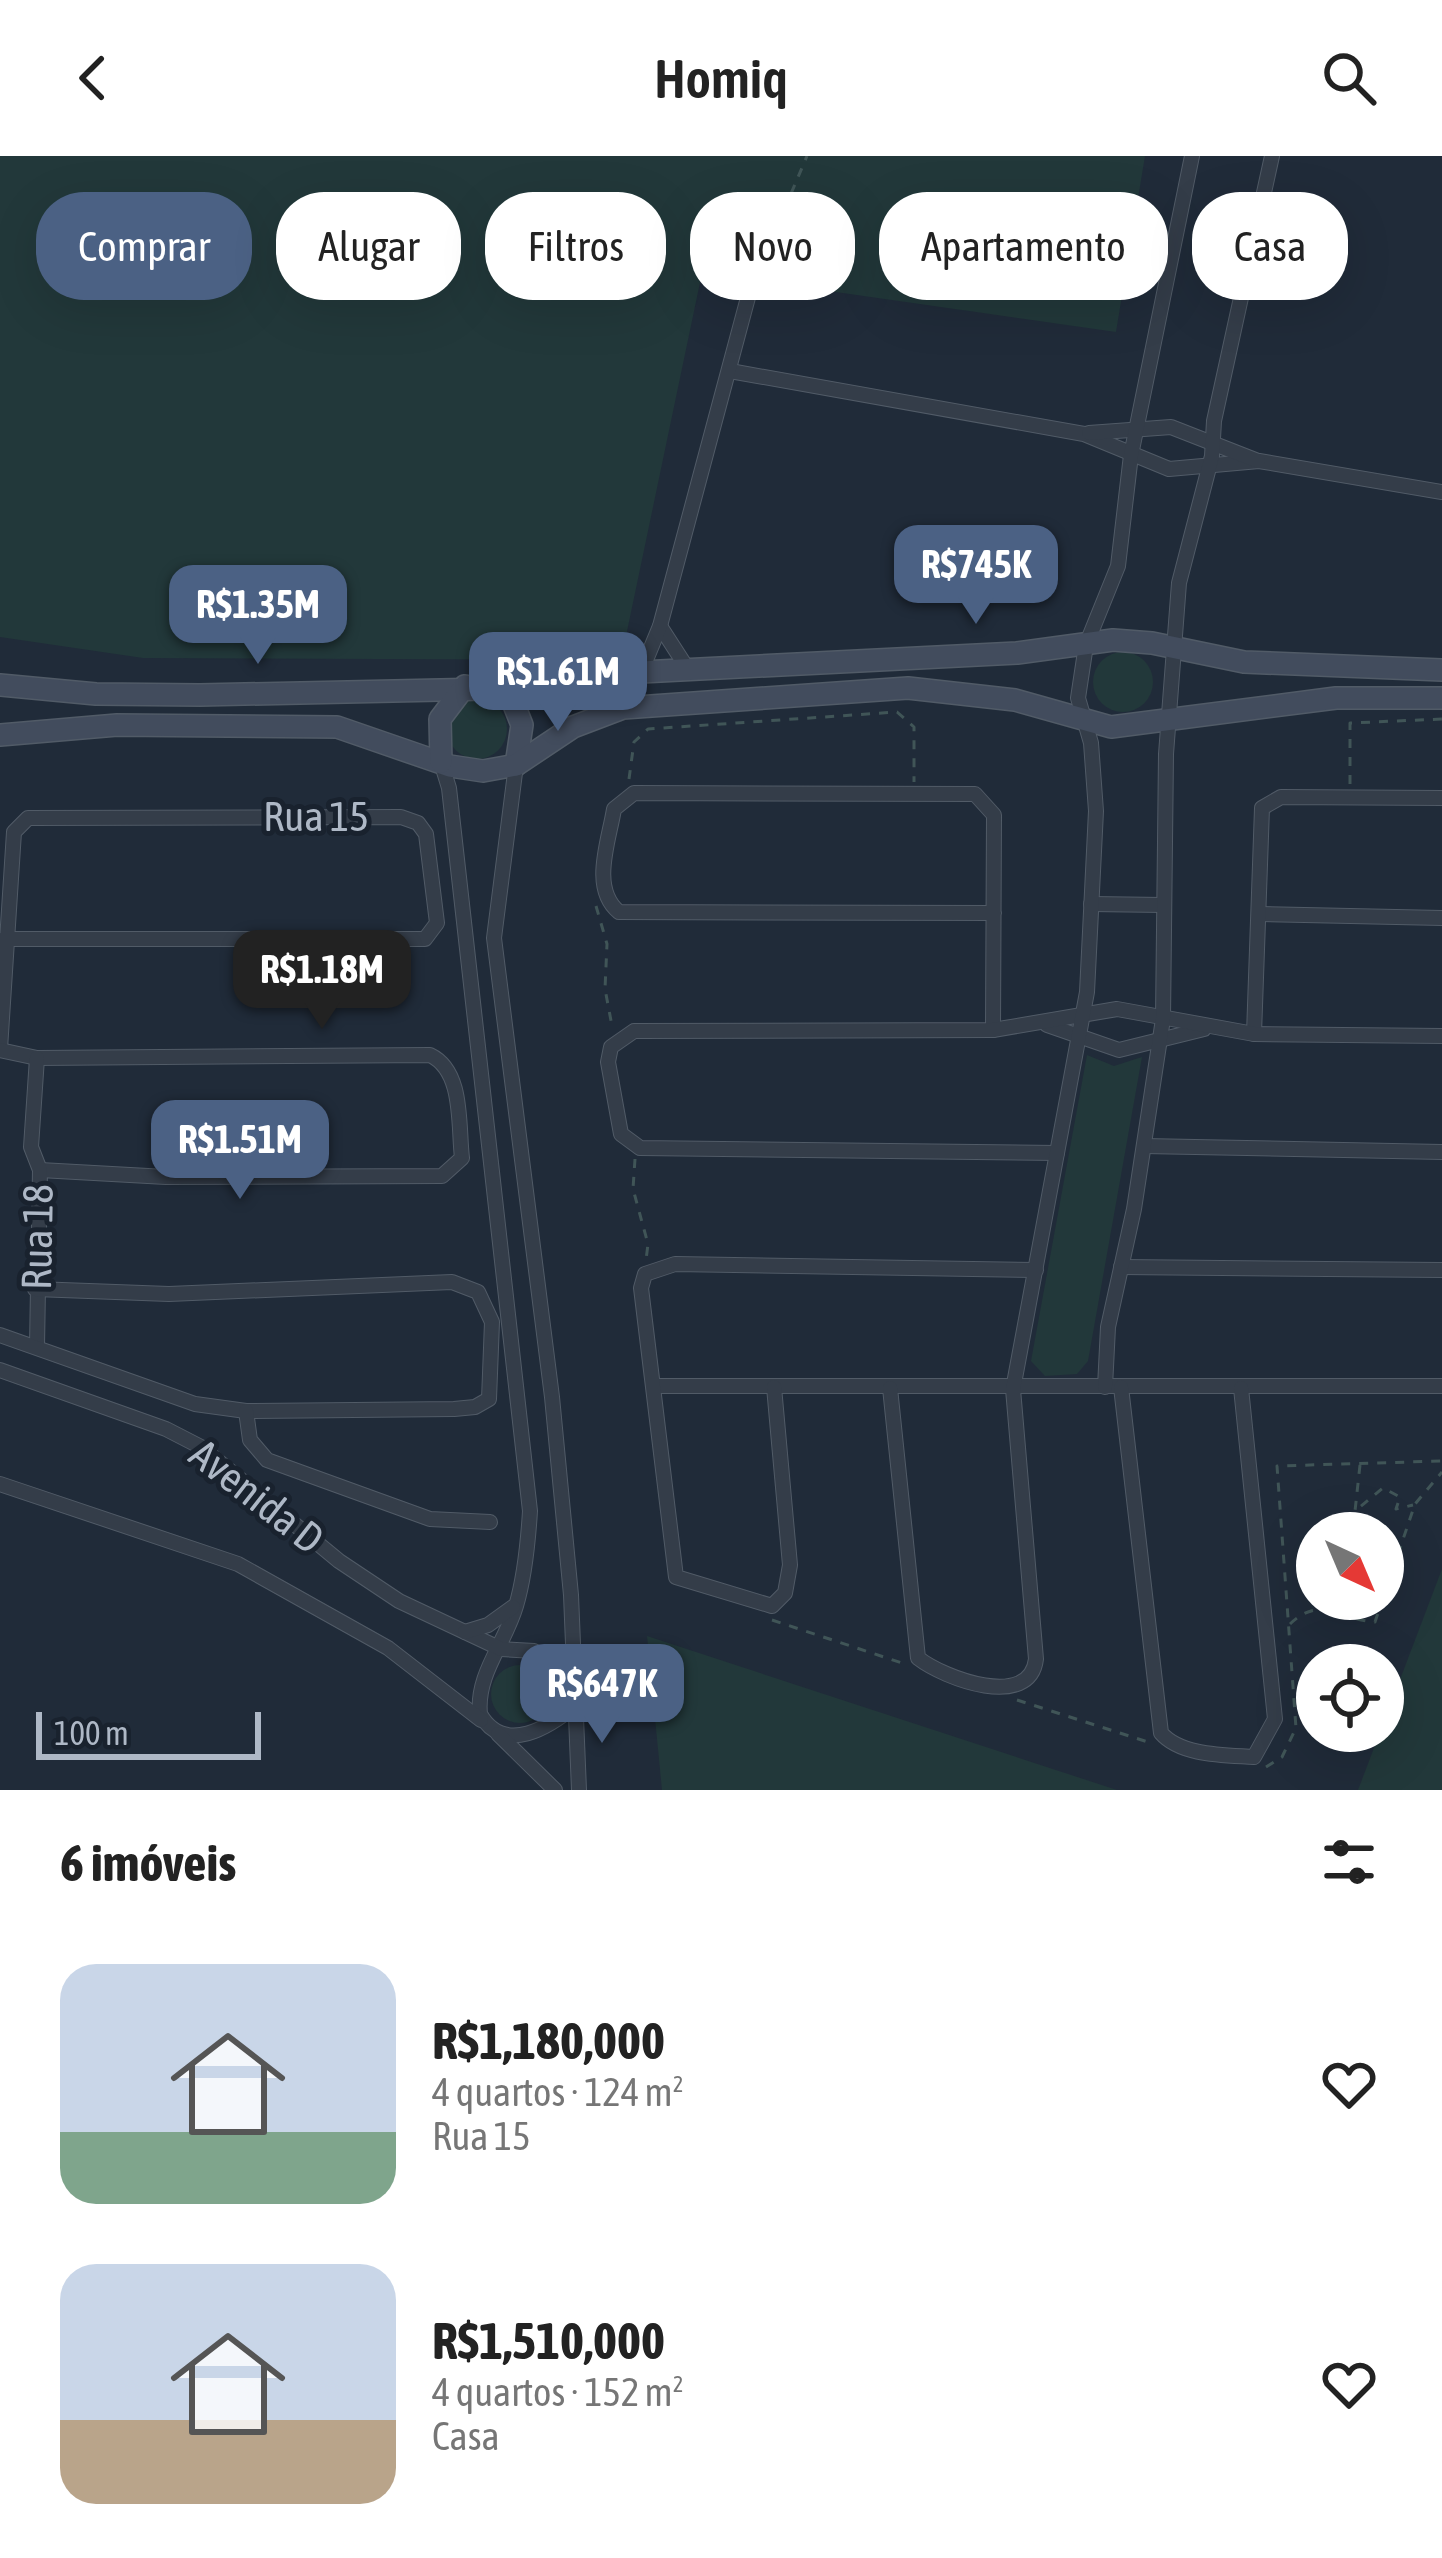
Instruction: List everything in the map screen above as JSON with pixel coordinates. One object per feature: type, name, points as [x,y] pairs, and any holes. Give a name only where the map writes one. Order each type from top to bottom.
[{"type":"main road","points":[[0,685],[179,695],[538,688],[641,672],[1113,640],[1244,662],[1442,670]]},
{"type":"main road","points":[[441,762],[440,719],[465,686]]},
{"type":"main road","points":[[507,687],[522,725],[516,765]]},
{"type":"main road","points":[[516,765],[538,688]]},
{"type":"main road","points":[[0,735],[138,725],[338,727],[472,772],[516,765],[573,727],[623,708],[908,688],[1015,700],[1111,727],[1336,698],[1442,698]]},
{"type":"street","points":[[890,1388],[918,1658],[1013,1689],[1029,1680],[1036,1659],[1013,1389],[1083,1014],[1091,904],[1094,766],[1078,698],[1086,645],[1118,566],[1131,455],[1192,156]]},
{"type":"street","points":[[1241,1388],[1275,1719],[1254,1757],[1202,1751],[1168,1741],[1161,1733],[1108,1327],[1144,1146],[1163,1019],[1168,721],[1179,583],[1208,467],[1272,156]]},
{"type":"street","points":[[641,672],[660,626],[748,300]]},
{"type":"street","points":[[730,371],[1084,434],[1169,469],[1258,461]]},
{"type":"street","points":[[1084,434],[1171,428],[1213,440],[1258,461],[1442,492]]},
{"type":"street","points":[[660,626],[688,670]]},
{"type":"street","points":[[441,762],[449,788],[530,1511],[517,1604],[502,1649],[481,1683],[480,1714],[498,1732],[533,1733],[577,1704]]},
{"type":"street","points":[[516,765],[494,938],[552,1397],[577,1704],[579,1790]]},
{"type":"street","points":[[993,1030],[994,914],[994,815],[975,794],[634,794],[614,809],[602,883],[609,903],[619,912],[994,914]]},
{"type":"street","points":[[1254,1034],[1262,808],[1281,797],[1442,798]]},
{"type":"street","name":"Rua 15","points":[[401,817],[418,823],[426,834],[437,922],[425,939],[4,939],[14,832],[28,818],[401,817]]},
{"type":"street","points":[[1091,904],[1163,905]]},
{"type":"street","points":[[1259,914],[1442,918]]},
{"type":"street","points":[[4,939],[0,1050],[37,1058],[430,1055],[445,1062],[452,1076],[462,1158],[442,1176],[166,1177],[40,1170]]},
{"type":"street","points":[[1058,1153],[640,1148],[621,1134],[608,1062],[611,1047],[634,1031],[993,1030],[1045,1025],[1117,1009],[1254,1034],[1442,1036]]},
{"type":"street","points":[[1045,1025],[1118,1050],[1208,1028]]},
{"type":"street","name":"Rua 18","points":[[37,1058],[31,1147],[40,1170],[37,1346]]},
{"type":"street","points":[[1144,1146],[1442,1152]]},
{"type":"street","points":[[774,1387],[790,1564],[785,1593],[772,1606],[676,1577],[657,1386],[641,1288],[645,1274],[658,1267],[1036,1270]]},
{"type":"street","points":[[1121,1267],[1442,1270]]},
{"type":"street","points":[[0,1335],[195,1404],[246,1411],[475,1408],[489,1399],[492,1322],[478,1292],[452,1282],[191,1293],[35,1289]]},
{"type":"street","name":"Avenida D","points":[[0,1370],[166,1429],[201,1448],[340,1561],[399,1601],[502,1649]]},
{"type":"street","points":[[657,1386],[1442,1387]]},
{"type":"street","points":[[246,1411],[250,1440],[267,1460],[430,1519],[490,1522]]},
{"type":"street","points":[[0,1484],[238,1564],[388,1648],[523,1754],[555,1790]]},
{"type":"street","points":[[465,1632],[502,1618],[517,1604]]},
{"type":"street","points":[[502,1649],[534,1651],[575,1680]]},
{"type":"path","points":[[792,192],[807,156]]},
{"type":"path","points":[[1351,797],[1350,723],[1442,719]]},
{"type":"path","points":[[1288,1598],[1277,1466],[1442,1461]]},
{"type":"path","points":[[1360,1463],[1355,1511],[1383,1488],[1400,1497],[1396,1509],[1415,1504]]},
{"type":"path","points":[[1290,1624],[1310,1608],[1321,1607],[1375,1622],[1415,1504],[1442,1472]]},
{"type":"green space","points":[[0,156],[1145,156],[1139,192],[879,192],[879,298],[855,295],[855,192],[690,192],[690,300],[696,300],[621,660],[143,658],[0,637]]},
{"type":"green space","points":[[891,300],[1121,300],[1116,332]]},
{"type":"green space","points":[[1123,652],[1144,661],[1153,682],[1144,703],[1123,712],[1102,703],[1093,682],[1102,661]]},
{"type":"green space","points":[[477,699],[498,708],[507,729],[498,750],[477,759],[456,750],[447,729],[456,708]]},
{"type":"green space","points":[[1087,1055],[1114,1066],[1142,1057],[1088,1361],[1077,1374],[1045,1376],[1031,1361]]},
{"type":"green space","points":[[1442,1569],[1442,1790],[1358,1790],[1372,1752],[1404,1752],[1404,1669]]},
{"type":"green space","points":[[647,1636],[1117,1790],[662,1790]]},
{"type":"green space","points":[[520,1665],[540,1674],[549,1694],[540,1714],[520,1723],[500,1714],[491,1694],[500,1674]]}]
